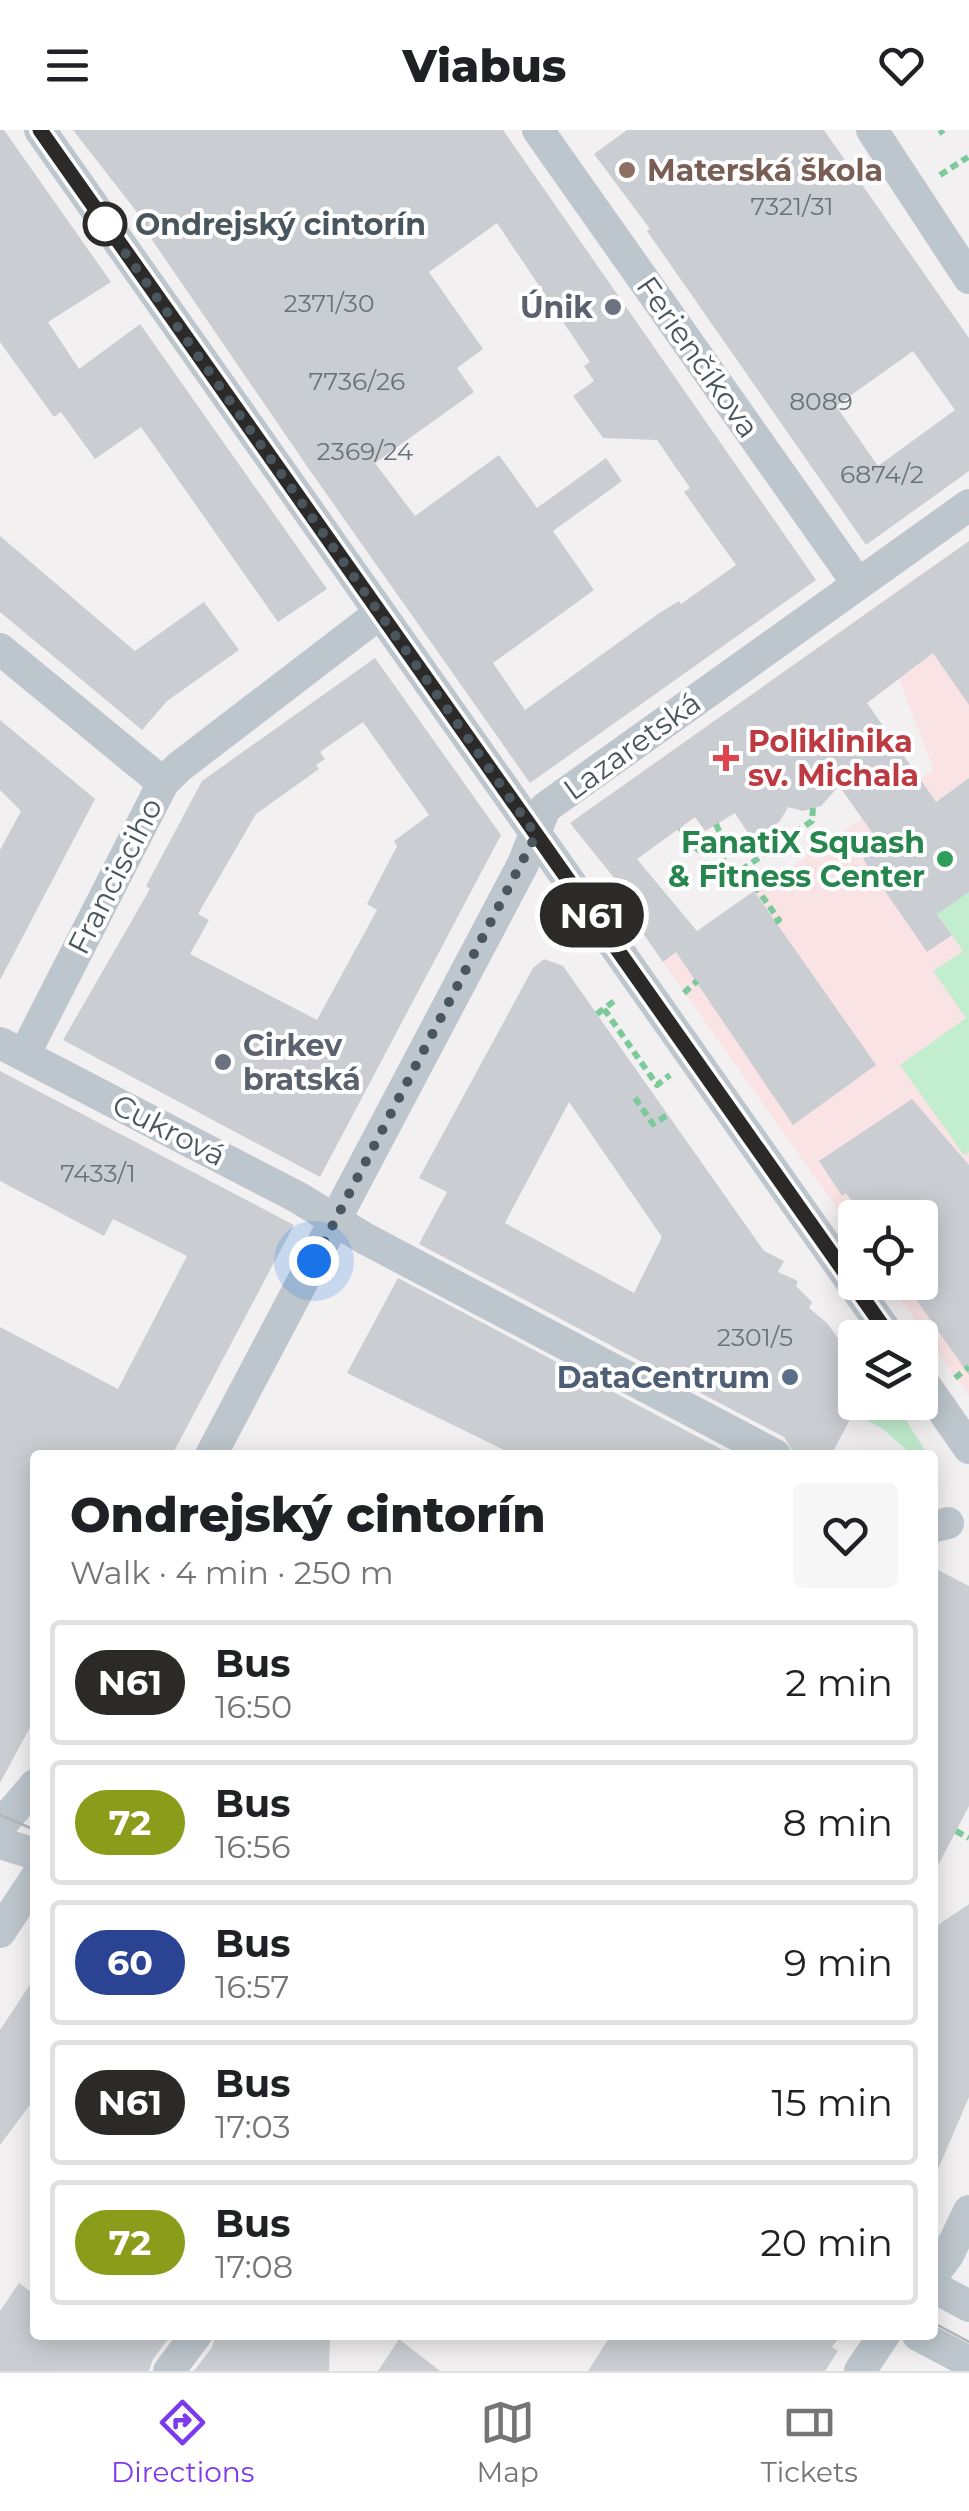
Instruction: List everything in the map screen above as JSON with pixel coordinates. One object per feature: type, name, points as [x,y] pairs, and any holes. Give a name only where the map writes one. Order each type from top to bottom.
[{"type":"street","points":[[40,130],[878,1320]]},
{"type":"street","points":[[872,130],[969,278]]},
{"type":"street","name":"Ferienčíkova","points":[[540,134],[858,584]]},
{"type":"street","name":"Lazaretská","points":[[214,1450],[536,835],[546,808],[969,505]]},
{"type":"street","name":"Francisciho","points":[[12,1049],[163,784],[179,766],[380,612]]},
{"type":"street","points":[[0,649],[163,784]]},
{"type":"street","name":"Cukrová","points":[[12,1049],[766,1450]]},
{"type":"street","points":[[938,1404],[969,1448]]},
{"type":"street","points":[[0,1826],[25,1792]]},
{"type":"street","points":[[0,1843],[30,1852]]},
{"type":"street","points":[[0,1932],[30,1887]]},
{"type":"street","points":[[938,2268],[969,2211]]},
{"type":"street","points":[[938,2289],[969,2306]]},
{"type":"street","points":[[169,2371],[192,2340]]},
{"type":"street","points":[[860,2371],[881,2340]]},
{"type":"street","points":[[927,2340],[969,2362]]},
{"type":"path","points":[[931,182],[968,156]]},
{"type":"path","points":[[718,853],[733,876],[812,822],[813,808]]},
{"type":"path","points":[[680,828],[697,851],[707,856],[718,853],[724,843],[716,824]]},
{"type":"path","points":[[742,869],[780,920],[775,922]]},
{"type":"path","points":[[622,996],[600,1011],[656,1085]]},
{"type":"path","points":[[636,1098],[653,1124],[668,1114]]},
{"type":"path","points":[[956,1831],[969,1838]]},
{"type":"shaded area","points":[[925,571],[969,643],[969,778],[895,830],[969,960],[969,1396],[938,1352],[938,1320],[915,1320],[901,1300],[938,1300],[938,1200],[838,1200],[838,1210],[663,962],[697,931],[934,770],[899,679],[850,679],[915,771],[810,745],[782,817],[761,836],[750,836],[734,813],[706,832],[695,818],[637,857],[643,865],[619,884],[570,823]]},
{"type":"green space","points":[[888,841],[969,892],[969,1152],[964,1155],[900,1065],[966,1018],[933,971],[963,951]]},
{"type":"green space","points":[[866,1420],[906,1420],[925,1450],[906,1450]]},
{"type":"building","points":[[0,130],[4,130],[111,282],[48,322],[79,369],[140,324],[327,589],[278,622],[141,427],[95,459],[61,412],[54,417],[0,342]]},
{"type":"building","points":[[73,130],[503,130],[816,580],[530,783],[311,472],[137,218],[140,216]],"holes":[[[497,223],[590,362],[584,366],[594,381],[573,396],[603,438],[657,440],[690,488],[684,492],[736,565],[681,604],[679,601],[658,614],[525,710],[493,663],[594,590],[553,531],[622,481],[606,458],[537,508],[499,455],[415,516],[375,463],[474,392],[457,368],[483,349],[429,272]]]},
{"type":"building","points":[[627,130],[824,130],[969,338],[969,471],[866,545],[647,231],[650,229],[594,154]],"holes":[[[913,351],[955,410],[878,466],[836,406]]]},
{"type":"building","points":[[0,536],[135,651],[204,602],[239,650],[167,701],[142,730],[0,612]]},
{"type":"building","points":[[969,541],[969,705],[933,653],[867,703],[936,802],[969,778],[969,892],[937,914],[952,935],[927,952],[863,859],[881,845],[839,786],[821,806],[803,811],[788,807],[780,821],[754,842],[735,813],[705,831],[695,817],[637,859],[697,931],[754,891],[876,1065],[793,1125],[676,952],[663,962],[612,889],[619,884],[570,823]]},
{"type":"building","points":[[375,658],[501,835],[320,1177],[63,1040],[150,889],[146,886],[202,781]],"holes":[[[363,722],[429,815],[394,841],[397,846],[367,904],[377,910],[317,1020],[190,954],[209,920],[198,914],[256,814],[319,769],[316,765],[325,759],[320,752]]]},
{"type":"building","points":[[0,720],[95,799],[0,980],[0,850],[21,811],[0,790]]},
{"type":"building","points":[[544,959],[563,966],[764,1251],[784,1261],[778,1272],[798,1281],[796,1286],[812,1302],[809,1308],[838,1338],[838,1420],[850,1420],[834,1450],[792,1450],[784,1437],[419,1244],[447,1192],[419,1178],[533,968]],"holes":[[[569,1102],[662,1237],[634,1293],[505,1223]]]},
{"type":"building","points":[[0,1071],[294,1225],[175,1450],[30,1450],[30,1727],[0,1783],[0,1327],[118,1389],[187,1256],[113,1219],[104,1236],[0,1181]]},
{"type":"building","points":[[912,1099],[969,1165],[969,1375],[938,1331],[938,1320],[931,1320],[917,1300],[938,1300],[938,1200],[851,1200],[846,1193],[842,1196],[819,1161]]},
{"type":"building","points":[[398,1278],[723,1450],[504,1450],[347,1373]]},
{"type":"building","points":[[938,1570],[969,1586],[969,1806],[938,1865]]},
{"type":"building","points":[[969,1904],[969,2097],[938,2169],[938,1925]]},
{"type":"building","points":[[30,1985],[30,2105],[0,2145],[0,2030]]},
{"type":"building","points":[[19,2283],[30,2291],[30,2340],[167,2340],[149,2371],[0,2371],[0,2311]]},
{"type":"building","points":[[214,2340],[330,2340],[329,2371],[194,2371]]},
{"type":"building","points":[[400,2340],[440,2371],[378,2371]]},
{"type":"building","points":[[608,2340],[837,2340],[832,2347],[838,2351],[825,2371],[588,2371]]},
{"type":"tram line","points":[[0,1815],[30,1828]]},
{"type":"tram line","points":[[938,2325],[969,2342]]},
{"type":"bus line","name":"N61","points":[[40,130],[878,1320]]},
{"type":"place","name":"Materská škola","points":[[627,170]]},
{"type":"place","name":"Ondrejský cintorín","points":[[105,224]]},
{"type":"place","name":"Únik","points":[[613,307]]},
{"type":"place","name":"Poliklinika sv. Michala","points":[[726,758]]},
{"type":"place","name":"FanatiX Squash & Fitness Center","points":[[945,859]]},
{"type":"place","name":"Cirkev bratská","points":[[223,1062]]},
{"type":"place","name":"DataCentrum","points":[[790,1377]]},
{"type":"route","points":[[105,224],[536,835],[314,1261]]}]
